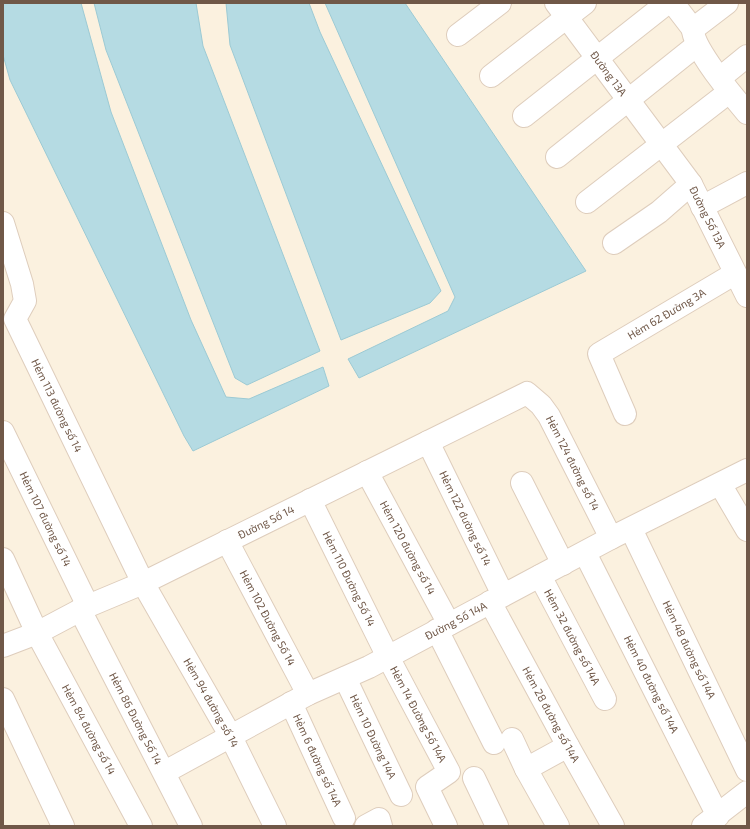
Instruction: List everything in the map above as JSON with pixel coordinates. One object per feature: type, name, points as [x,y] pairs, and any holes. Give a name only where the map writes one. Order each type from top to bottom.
[{"type":"street","points":[[458,35],[500,3]]},
{"type":"street","points":[[491,76],[562,10],[585,3]]},
{"type":"street","points":[[524,116],[667,3]]},
{"type":"street","points":[[673,3],[724,85],[747,113]]},
{"type":"street","points":[[557,157],[630,100],[695,37],[727,3]]},
{"type":"street","name":"Đường 13A","points":[[562,10],[630,100],[661,144]]},
{"type":"street","points":[[587,202],[661,144],[724,85],[747,56]]},
{"type":"street","name":"Đường Số 13A","points":[[661,144],[691,184],[734,274],[747,296]]},
{"type":"street","points":[[702,207],[747,182]]},
{"type":"street","points":[[614,243],[659,212],[691,184]]},
{"type":"street","name":"Hẻm 113 đường số 14","points":[[3,223],[22,284],[25,301],[15,319],[143,583]]},
{"type":"street","name":"Hẻm 62 Đường 3A","points":[[625,414],[599,354],[734,274]]},
{"type":"street","name":"Đường Số 14","points":[[3,646],[37,633],[84,608],[143,583],[527,394]]},
{"type":"street","name":"Hẻm 124 đường số 14","points":[[527,394],[541,405],[549,416],[611,538]]},
{"type":"street","name":"Hẻm 107 đường số 14","points":[[3,432],[84,608]]},
{"type":"street","name":"Hẻm 122 đường số 14","points":[[428,442],[497,598]]},
{"type":"street","name":"Đường Số 14A","points":[[165,772],[230,735],[299,699],[388,657],[611,538],[747,470]]},
{"type":"street","name":"Hẻm 120 đường số 14","points":[[367,472],[443,627],[503,741],[526,769],[558,826]]},
{"type":"street","points":[[522,483],[563,564]]},
{"type":"street","points":[[720,484],[747,530]]},
{"type":"street","name":"Hẻm 110 Đường Số 14","points":[[310,500],[388,657]]},
{"type":"street","name":"Hẻm 48 đường số 14A","points":[[631,528],[747,770]]},
{"type":"street","name":"Hẻm 102 Đường Số 14","points":[[228,541],[299,699]]},
{"type":"street","name":"Hẻm 40 đường số 14A","points":[[585,553],[710,821]]},
{"type":"street","name":"Hẻm 84 đường số 14","points":[[3,558],[37,633],[141,826]]},
{"type":"street","name":"Hẻm 32 đường số 14A","points":[[540,576],[605,699]]},
{"type":"street","name":"Hẻm 94 đường số 14","points":[[143,583],[230,735],[275,826]]},
{"type":"street","name":"Hẻm 28 đường số 14A","points":[[497,598],[568,746],[613,826]]},
{"type":"street","name":"Hẻm 86 Đường Số 14","points":[[84,608],[191,826]]},
{"type":"street","name":"Hẻm 14 Đường Số 14A","points":[[388,657],[449,772],[427,787],[446,826]]},
{"type":"street","name":"Hẻm 10 Đường 14A","points":[[345,678],[401,795]]},
{"type":"street","points":[[3,699],[63,826]]},
{"type":"street","name":"Hẻm 6 đường số 14A","points":[[299,699],[343,823]]},
{"type":"street","points":[[526,769],[568,746]]},
{"type":"street","points":[[474,778],[498,826]]},
{"type":"street","points":[[710,821],[747,792]]},
{"type":"water","points":[[3,3],[81,3],[111,112],[191,320],[226,397],[249,399],[323,367],[329,386],[193,451],[184,436],[10,80],[3,55]]},
{"type":"water","points":[[94,3],[196,3],[203,46],[320,351],[247,385],[235,378],[106,50]]},
{"type":"water","points":[[226,3],[309,3],[320,32],[441,291],[430,303],[341,340],[230,45]]},
{"type":"water","points":[[325,3],[405,3],[586,271],[359,378],[348,359],[448,311],[455,297]]}]
